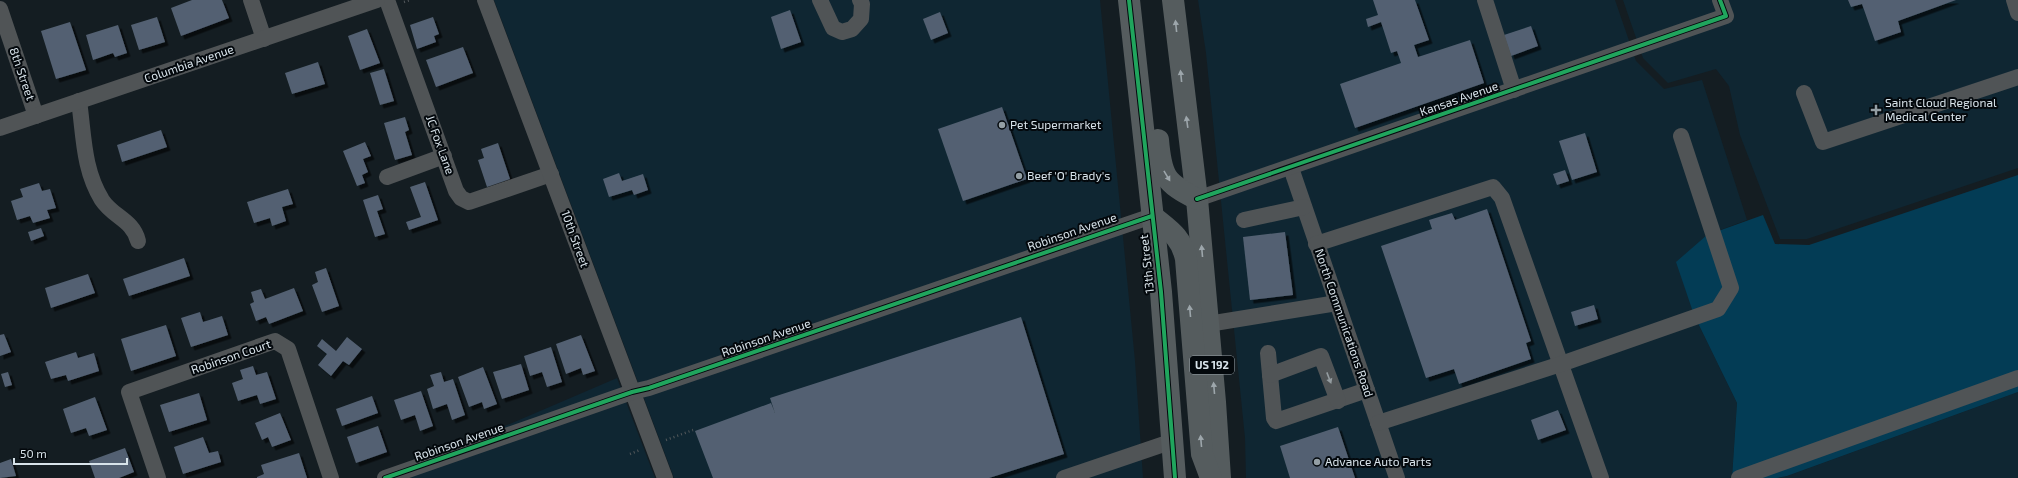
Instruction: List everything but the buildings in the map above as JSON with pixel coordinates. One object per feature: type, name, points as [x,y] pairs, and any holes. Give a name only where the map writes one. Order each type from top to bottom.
[{"type":"highway","name":"13th Street","points":[[1128,0],[1168,364],[1175,478]]},
{"type":"highway","name":"US 192","points":[[1173,0],[1197,199],[1220,478]]},
{"type":"highway","points":[[1134,52],[1150,57],[1161,166],[1168,179],[1177,189],[1197,199]]},
{"type":"highway","points":[[1152,216],[1177,236],[1183,246],[1186,259],[1202,454],[1210,478]]},
{"type":"street","points":[[251,0],[264,38]]},
{"type":"street","name":"Columbia Avenue","points":[[0,128],[378,0]]},
{"type":"street","name":"JC Fox Lane","points":[[387,0],[456,191],[462,198],[469,202],[551,174]]},
{"type":"street","name":"10th Street","points":[[484,0],[665,478]]},
{"type":"street","points":[[820,0],[833,28],[842,32],[852,29],[861,19],[862,4],[860,0]]},
{"type":"street","points":[[1485,0],[1514,90]]},
{"type":"street","name":"Kansas Avenue","points":[[1197,199],[1291,168],[1726,16],[1720,0]]},
{"type":"street","points":[[2014,0],[2018,13]]},
{"type":"street","name":"8th Street","points":[[0,9],[36,116]]},
{"type":"street","points":[[1804,93],[1823,142],[2018,77]]},
{"type":"street","points":[[79,101],[85,154],[93,182],[107,207],[133,228],[138,241]]},
{"type":"street","points":[[1378,423],[1561,364],[1718,309],[1731,288],[1681,136]]},
{"type":"street","points":[[387,177],[444,156]]},
{"type":"street","name":"North Communications Road","points":[[1291,168],[1397,478]]},
{"type":"street","points":[[1316,244],[1493,187],[1502,198],[1601,478]]},
{"type":"street","points":[[1244,220],[1304,207]]},
{"type":"street","name":"Robinson Avenue","points":[[385,478],[412,474],[632,392],[660,385],[1152,216]]},
{"type":"street","points":[[1208,324],[1337,304]]},
{"type":"street","name":"Robinson Court","points":[[158,478],[129,392],[276,341],[288,349],[332,478]]},
{"type":"street","points":[[1268,353],[1274,418],[1276,421],[1367,390]]},
{"type":"street","points":[[1270,375],[1321,356],[1338,400]]},
{"type":"street","points":[[1739,478],[2018,378]]},
{"type":"street","points":[[1064,478],[1173,441]]},
{"type":"shaded area","points":[[494,0],[1100,0],[1135,361],[1143,478],[674,478]]},
{"type":"shaded area","points":[[1198,0],[1615,0],[1636,61],[1664,89],[1702,80],[1747,220],[1707,235],[1694,315],[1737,403],[1732,478],[1246,478],[1245,438],[1206,53]]},
{"type":"shaded area","name":"Saint Cloud Regional Medical Center","points":[[1623,0],[2018,0],[2018,168],[1807,239],[1780,239],[1740,135],[1729,86],[1716,69],[1668,83],[1643,58]]},
{"type":"shaded area","points":[[2018,175],[2018,392],[1787,476],[1777,478],[1732,478],[1737,403],[1694,315],[1676,262],[1707,235],[1763,215],[1775,244],[1809,245]]},
{"type":"shaded area","points":[[617,378],[655,478],[411,478],[407,468]]},
{"type":"shaded area","points":[[2018,392],[2018,478],[1777,478],[1787,476]]},
{"type":"cycle path","points":[[1129,0],[1161,292],[1175,478]]},
{"type":"cycle path","points":[[1197,199],[1726,16],[1720,0]]},
{"type":"cycle path","points":[[385,478],[632,392],[649,388],[1152,216]]},
{"type":"place","name":"Saint Cloud Regional Medical Center","points":[[1876,110]]},
{"type":"place","name":"Pet Supermarket","points":[[1002,125]]},
{"type":"place","name":"Beef 'O' Brady's","points":[[1019,176]]},
{"type":"place","name":"Advance Auto Parts","points":[[1317,462]]}]
